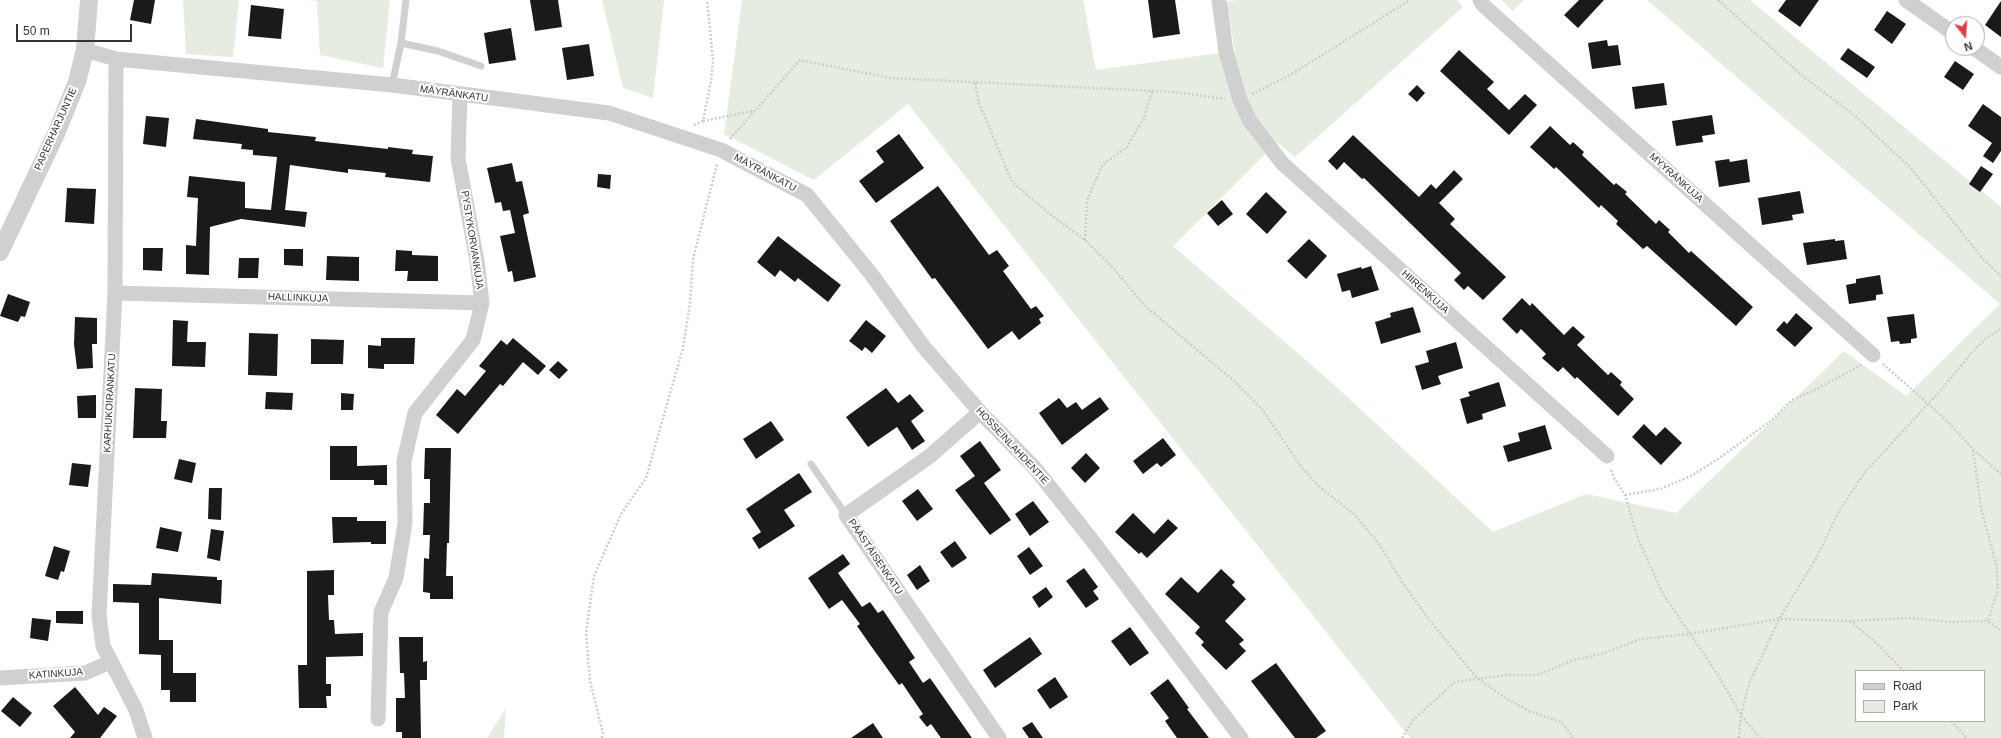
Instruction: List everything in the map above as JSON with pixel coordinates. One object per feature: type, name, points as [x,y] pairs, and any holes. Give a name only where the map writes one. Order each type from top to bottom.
[{"type":"street","name":"PAPERHARJUNTIE","points":[[0,252],[58,128],[77,82],[85,50],[89,0]]},
{"type":"street","name":"HIIRENKUJA","points":[[1219,0],[1226,52],[1240,100],[1250,121],[1282,163],[1606,456]]},
{"type":"street","name":"MYYRÄNKUJA","points":[[1480,0],[1483,5],[1873,355]]},
{"type":"street","points":[[1906,0],[1945,27]]},
{"type":"street","name":"MÄYRÄNKATU","points":[[85,50],[116,59],[392,85],[460,95],[609,113],[721,150],[807,195]]},
{"type":"street","points":[[1985,56],[2001,67]]},
{"type":"street","name":"KARHUKOIRANKATU","points":[[116,59],[115,293],[99,615],[103,646],[136,710],[145,738]]},
{"type":"street","name":"PYSTYKORVANKUJA","points":[[378,719],[381,612],[396,578],[405,523],[404,461],[415,413],[473,340],[482,303],[477,261],[458,158],[460,95]]},
{"type":"street","name":"HOSSEINLAHDENTIE","points":[[807,195],[872,275],[923,346],[980,412],[1034,466],[1095,544],[1241,738]]},
{"type":"street","name":"HALLINKUJA","points":[[115,293],[482,303]]},
{"type":"street","name":"PÄÄSTÄISENKATU","points":[[980,412],[930,456],[846,515],[999,738]]},
{"type":"street","name":"KATINKUJA","points":[[0,678],[85,673],[110,662]]},
{"type":"lane","points":[[392,85],[401,43],[406,0]]},
{"type":"lane","points":[[401,43],[438,51],[481,66]]},
{"type":"lane","points":[[812,464],[846,515]]},
{"type":"path","points":[[703,121],[711,81],[713,60],[707,0]]},
{"type":"path","points":[[602,738],[603,733],[590,681],[586,633],[594,576],[621,514],[646,478],[683,348],[690,303],[693,259],[721,150],[800,60],[890,78],[1152,91],[1240,100],[1292,74],[1410,0]]},
{"type":"path","points":[[1718,0],[1805,78],[1854,116],[1910,167],[1982,258],[2001,276]]},
{"type":"path","points":[[975,83],[979,103],[1012,182],[1046,211],[1085,240],[1115,270],[1144,305],[1234,381],[1262,409],[1302,468],[1321,488],[1360,521],[1379,544],[1404,585],[1430,621],[1477,678],[1504,697],[1529,711],[1561,722],[1574,738]]},
{"type":"path","points":[[1085,240],[1087,201],[1102,165],[1127,147],[1144,118],[1152,91]]},
{"type":"path","points":[[679,136],[703,121],[754,111]]},
{"type":"path","points":[[1739,738],[1741,715],[1749,684],[1779,619],[1816,558],[1843,504],[1865,472],[1941,390],[1975,349],[1989,336],[2001,329]]},
{"type":"path","points":[[1625,495],[1660,489],[1691,476],[1718,459],[1772,420],[1792,400],[1815,390],[1860,366],[1873,355],[1927,404],[1973,450],[2001,474]]},
{"type":"path","points":[[1973,450],[1981,508],[1996,564],[1998,589],[1988,621]]},
{"type":"path","points":[[1606,456],[1614,478],[1625,495],[1638,539],[1663,594],[1718,675],[1741,715],[1760,738]]},
{"type":"path","points":[[1402,738],[1413,720],[1455,682],[1506,675],[1537,675],[1574,660],[1601,654],[1641,640],[1690,634],[1779,619],[1850,620],[1910,618],[1949,622],[1988,621],[2001,631]]},
{"type":"path","points":[[1850,620],[1873,640],[1903,670]]},
{"type":"path","points":[[1953,722],[1967,738]]},
{"type":"green space","points":[[183,0],[239,0],[233,57],[186,54]]},
{"type":"green space","points":[[308,0],[390,0],[383,68],[320,55],[317,1]]},
{"type":"green space","points":[[602,0],[664,0],[653,98],[623,88]]},
{"type":"green space","points":[[742,0],[1083,0],[1096,70],[1235,51],[1226,2],[1236,0],[1457,0],[1463,7],[1295,157],[1277,142],[1173,246],[1331,382],[1493,532],[1586,494],[1676,513],[1844,351],[1906,396],[2000,304],[1647,0],[1750,0],[2001,207],[2001,738],[1410,738],[908,104],[814,180],[724,134]]},
{"type":"green space","points":[[1502,0],[1524,0],[1512,11]]},
{"type":"green space","points":[[506,708],[504,738],[487,738]]},
{"type":"building","points":[[134,0],[155,0],[151,24],[130,20]]},
{"type":"building","points":[[530,0],[558,0],[562,27],[535,31]]},
{"type":"building","points":[[1148,0],[1175,0],[1180,34],[1153,38]]},
{"type":"building","points":[[1579,0],[1604,0],[1578,28],[1564,15]]},
{"type":"building","points":[[1786,0],[1819,0],[1800,27],[1778,11]]},
{"type":"building","points":[[2001,1],[2001,37],[1985,25]]},
{"type":"building","points":[[251,5],[284,9],[281,39],[248,36]]},
{"type":"building","points":[[1887,11],[1906,24],[1892,44],[1874,30]]},
{"type":"building","points":[[511,28],[516,60],[489,64],[484,33]]},
{"type":"building","points":[[1607,40],[1608,46],[1618,45],[1621,65],[1592,69],[1588,43]]},
{"type":"building","points":[[589,44],[594,76],[567,80],[562,48]]},
{"type":"building","points":[[1848,48],[1875,67],[1867,78],[1840,59]]},
{"type":"building","points":[[1459,50],[1494,82],[1487,89],[1509,110],[1525,94],[1537,105],[1509,135],[1440,71]]},
{"type":"building","points":[[1955,61],[1974,74],[1963,90],[1944,77]]},
{"type":"building","points":[[1664,83],[1667,105],[1635,109],[1632,87]]},
{"type":"building","points":[[1417,85],[1425,93],[1417,102],[1408,94]]},
{"type":"building","points":[[1983,104],[2001,117],[2001,151],[1993,163],[1983,156],[1992,143],[1968,126]]},
{"type":"building","points":[[1712,115],[1715,134],[1702,136],[1703,142],[1676,146],[1672,121]]},
{"type":"building","points":[[146,116],[169,118],[166,147],[143,144]]},
{"type":"building","points":[[196,119],[268,129],[268,132],[316,137],[315,141],[388,149],[388,147],[413,150],[412,154],[433,156],[430,182],[385,177],[386,173],[348,169],[348,173],[290,165],[285,210],[307,212],[305,227],[241,219],[210,227],[209,275],[186,274],[186,245],[196,246],[198,198],[187,197],[189,176],[245,182],[245,208],[271,210],[277,157],[253,155],[253,150],[241,149],[242,144],[193,139]]},
{"type":"building","points":[[1550,126],[1570,145],[1573,142],[1584,152],[1582,155],[1614,185],[1616,183],[1627,192],[1625,194],[1656,224],[1659,220],[1670,230],[1668,232],[1689,253],[1691,251],[1753,307],[1736,326],[1647,246],[1643,249],[1616,224],[1618,221],[1601,205],[1599,208],[1556,167],[1554,169],[1530,147]]},
{"type":"building","points":[[899,134],[924,168],[876,203],[859,181],[884,162],[876,151]]},
{"type":"building","points":[[1353,135],[1419,197],[1431,184],[1436,189],[1454,170],[1463,179],[1439,203],[1455,219],[1450,224],[1506,277],[1483,300],[1468,286],[1464,290],[1454,280],[1461,273],[1364,178],[1362,179],[1344,162],[1337,170],[1328,161]]},
{"type":"building","points":[[1729,159],[1730,162],[1747,159],[1750,182],[1719,187],[1715,161]]},
{"type":"building","points":[[512,163],[516,182],[522,181],[529,213],[523,215],[536,277],[514,282],[512,271],[508,272],[500,236],[515,233],[510,210],[503,211],[501,202],[495,203],[487,168]]},
{"type":"building","points":[[1981,166],[1993,174],[1980,192],[1969,184]]},
{"type":"building","points":[[598,174],[611,175],[610,189],[597,187]]},
{"type":"building","points":[[938,186],[989,255],[997,250],[1009,266],[1003,271],[1031,309],[1036,306],[1044,316],[1039,319],[1041,323],[1019,340],[1012,331],[988,349],[935,278],[932,279],[890,221]]},
{"type":"building","points":[[67,188],[96,189],[94,224],[65,222]]},
{"type":"building","points":[[1800,191],[1804,213],[1792,215],[1793,220],[1762,225],[1758,198]]},
{"type":"building","points":[[1266,192],[1287,212],[1267,234],[1246,214]]},
{"type":"building","points":[[1222,200],[1233,214],[1218,226],[1207,213]]},
{"type":"building","points":[[778,236],[841,285],[828,302],[798,278],[795,282],[780,270],[775,277],[757,262]]},
{"type":"building","points":[[1309,239],[1327,256],[1306,279],[1287,261]]},
{"type":"building","points":[[1835,239],[1835,241],[1844,240],[1847,259],[1807,265],[1803,243]]},
{"type":"building","points":[[143,248],[163,248],[162,271],[143,270]]},
{"type":"building","points":[[284,249],[303,249],[303,266],[284,265]]},
{"type":"building","points":[[396,250],[412,251],[412,255],[438,256],[438,281],[407,281],[408,271],[395,271]]},
{"type":"building","points":[[327,256],[359,257],[359,281],[326,280]]},
{"type":"building","points":[[239,258],[259,258],[258,278],[238,278]]},
{"type":"building","points":[[1371,266],[1379,290],[1352,298],[1350,290],[1342,292],[1337,274],[1361,267],[1362,269]]},
{"type":"building","points":[[1880,275],[1883,294],[1876,295],[1876,300],[1849,304],[1846,285],[1856,283],[1856,279]]},
{"type":"building","points":[[8,294],[30,302],[25,317],[21,316],[18,322],[0,316]]},
{"type":"building","points":[[1522,298],[1530,306],[1532,303],[1564,335],[1573,326],[1585,337],[1577,345],[1608,375],[1611,372],[1622,382],[1620,385],[1634,399],[1618,416],[1577,377],[1575,379],[1563,367],[1558,372],[1542,358],[1546,354],[1521,329],[1517,334],[1502,319]]},
{"type":"building","points":[[1413,307],[1421,332],[1381,344],[1375,322],[1391,317],[1390,313]]},
{"type":"building","points":[[1796,313],[1813,328],[1795,347],[1776,330],[1784,321],[1787,324]]},
{"type":"building","points":[[1914,314],[1917,338],[1911,339],[1911,343],[1900,344],[1899,341],[1891,342],[1887,317]]},
{"type":"building","points":[[75,317],[97,318],[97,344],[92,344],[93,368],[77,369],[74,344]]},
{"type":"building","points":[[173,320],[188,321],[187,342],[206,342],[205,367],[172,366]]},
{"type":"building","points":[[866,320],[886,336],[872,353],[865,347],[862,351],[849,341]]},
{"type":"building","points":[[249,333],[278,334],[277,376],[248,375]]},
{"type":"building","points":[[381,338],[415,338],[414,364],[384,364],[384,369],[368,368],[368,345],[381,346]]},
{"type":"building","points":[[513,338],[546,366],[538,375],[523,362],[503,386],[500,384],[458,434],[436,415],[457,389],[465,396],[486,371],[479,366],[501,340],[507,345]]},
{"type":"building","points":[[311,339],[344,340],[343,364],[311,364]]},
{"type":"building","points":[[1456,342],[1463,368],[1438,376],[1441,384],[1422,390],[1415,366],[1429,362],[1426,351]]},
{"type":"building","points":[[558,361],[568,370],[559,379],[549,370]]},
{"type":"building","points":[[1499,382],[1506,406],[1482,414],[1483,419],[1467,424],[1460,399],[1470,396],[1468,392]]},
{"type":"building","points":[[135,388],[162,389],[161,421],[167,421],[166,438],[133,438]]},
{"type":"building","points":[[886,388],[898,403],[910,394],[924,411],[911,421],[925,441],[912,450],[897,427],[868,447],[846,417]]},
{"type":"building","points":[[266,392],[293,393],[292,410],[265,409]]},
{"type":"building","points":[[341,393],[354,394],[353,410],[341,410]]},
{"type":"building","points":[[96,395],[96,418],[78,418],[77,396]]},
{"type":"building","points":[[1100,397],[1109,409],[1062,445],[1039,413],[1059,398],[1067,408],[1076,402],[1082,410]]},
{"type":"building","points":[[771,421],[784,440],[756,459],[743,439]]},
{"type":"building","points":[[1644,424],[1656,436],[1665,427],[1682,443],[1661,465],[1632,437]]},
{"type":"building","points":[[1545,425],[1552,449],[1508,462],[1503,446],[1520,441],[1518,433]]},
{"type":"building","points":[[1163,438],[1176,455],[1161,467],[1157,463],[1143,474],[1133,461]]},
{"type":"building","points":[[980,441],[1001,470],[984,483],[1011,520],[990,535],[955,490],[975,476],[960,456]]},
{"type":"building","points":[[330,446],[357,446],[357,466],[387,465],[387,485],[374,485],[374,480],[330,480]]},
{"type":"building","points":[[425,448],[451,448],[449,543],[447,543],[446,576],[453,576],[453,599],[430,599],[430,593],[423,592],[424,558],[429,559],[430,535],[423,535],[424,503],[430,503],[430,479],[424,479]]},
{"type":"building","points":[[1086,453],[1100,468],[1085,483],[1071,468]]},
{"type":"building","points":[[179,459],[196,463],[192,483],[174,479]]},
{"type":"building","points":[[72,463],[91,465],[88,487],[69,485]]},
{"type":"building","points":[[799,473],[812,492],[784,510],[795,526],[759,549],[752,538],[761,532],[746,509]]},
{"type":"building","points":[[209,488],[222,488],[221,520],[208,519]]},
{"type":"building","points":[[918,489],[933,509],[917,521],[902,501]]},
{"type":"building","points":[[1033,501],[1049,522],[1030,536],[1015,514]]},
{"type":"building","points":[[1133,513],[1154,534],[1168,519],[1178,528],[1147,558],[1141,552],[1139,554],[1115,532]]},
{"type":"building","points":[[332,517],[357,517],[357,521],[386,521],[386,544],[371,544],[371,542],[333,543]]},
{"type":"building","points":[[160,527],[182,532],[178,552],[156,548]]},
{"type":"building","points":[[211,529],[224,531],[220,561],[207,558]]},
{"type":"building","points":[[955,541],[967,558],[952,568],[940,552]]},
{"type":"building","points":[[54,546],[70,551],[64,572],[61,571],[58,580],[45,576]]},
{"type":"building","points":[[1029,547],[1043,566],[1030,575],[1017,556]]},
{"type":"building","points":[[843,554],[850,564],[838,573],[862,607],[870,602],[878,613],[883,610],[915,658],[909,662],[923,683],[930,678],[972,738],[941,738],[931,724],[927,727],[919,717],[923,714],[902,683],[899,685],[871,646],[857,626],[860,624],[842,600],[829,609],[808,578]]},
{"type":"building","points":[[920,565],[930,581],[917,590],[907,575]]},
{"type":"building","points":[[1084,568],[1098,587],[1093,591],[1099,599],[1086,608],[1066,581]]},
{"type":"building","points":[[1221,569],[1235,582],[1232,585],[1246,599],[1225,621],[1244,640],[1239,644],[1246,651],[1226,670],[1201,645],[1204,642],[1195,633],[1200,627],[1165,594],[1181,577],[1198,593]]},
{"type":"building","points":[[334,570],[334,595],[328,595],[329,620],[334,620],[335,634],[363,633],[363,656],[326,657],[326,684],[331,684],[331,696],[326,696],[327,708],[299,708],[298,665],[307,665],[307,571]]},
{"type":"building","points":[[152,573],[217,577],[217,580],[222,580],[221,604],[159,598],[159,640],[173,640],[173,673],[196,673],[196,702],[170,702],[170,690],[161,690],[161,655],[139,654],[139,603],[113,602],[113,584],[151,585]]},
{"type":"building","points":[[1046,587],[1053,597],[1039,608],[1032,597]]},
{"type":"building","points":[[56,611],[83,611],[83,624],[56,623]]},
{"type":"building","points":[[32,618],[51,620],[48,641],[30,638]]},
{"type":"building","points":[[1130,627],[1149,653],[1130,666],[1111,641]]},
{"type":"building","points":[[399,637],[423,637],[423,662],[427,661],[427,680],[420,680],[421,738],[402,738],[402,732],[396,732],[396,698],[405,698],[404,673],[400,673]]},
{"type":"building","points":[[1030,637],[1042,654],[995,688],[983,670]]},
{"type":"building","points":[[1276,663],[1326,731],[1316,738],[1295,738],[1251,681]]},
{"type":"building","points":[[1055,677],[1068,697],[1050,709],[1037,690]]},
{"type":"building","points":[[1168,679],[1189,708],[1187,709],[1209,738],[1177,738],[1165,721],[1169,718],[1150,693]]},
{"type":"building","points":[[75,687],[98,715],[104,707],[117,716],[100,738],[70,738],[75,732],[53,706]]},
{"type":"building","points":[[13,697],[32,713],[20,727],[1,711]]},
{"type":"building","points":[[1032,722],[1043,738],[1029,738],[1022,728]]},
{"type":"building","points":[[873,723],[883,738],[851,738]]}]
